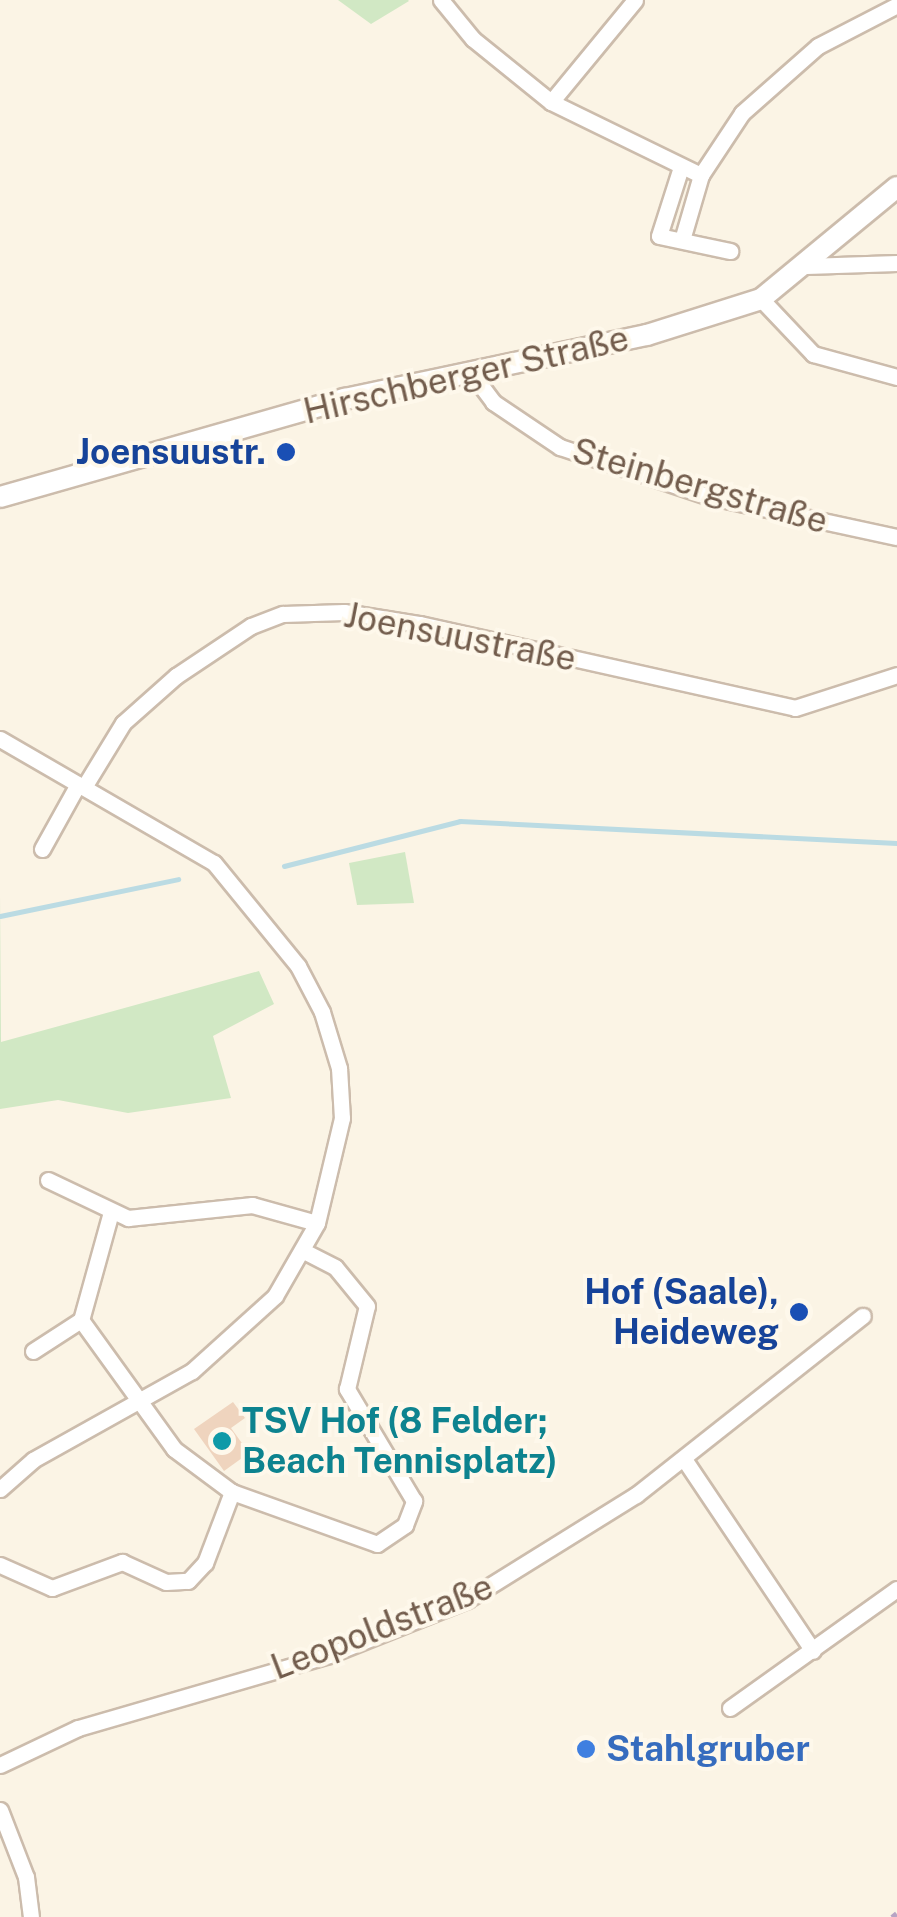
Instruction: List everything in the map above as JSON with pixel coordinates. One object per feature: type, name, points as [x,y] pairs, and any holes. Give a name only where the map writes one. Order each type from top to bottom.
[{"type":"main road","name":"Hirschberger Straße","points":[[0,497],[470,371],[647,334],[761,300],[811,266],[897,187]]},
{"type":"street","points":[[441,0],[473,39],[551,102],[701,175]]},
{"type":"street","points":[[551,102],[635,0]]},
{"type":"street","points":[[682,240],[701,175],[742,113],[818,46],[897,5]]},
{"type":"street","points":[[681,168],[659,236],[730,251]]},
{"type":"street","points":[[811,266],[897,263]]},
{"type":"street","points":[[761,300],[813,354],[897,377]]},
{"type":"street","name":"Steinbergstraße","points":[[470,371],[492,402],[560,447],[707,496],[897,537]]},
{"type":"street","name":"Joensuustraße","points":[[42,849],[124,723],[176,676],[236,634],[284,614],[344,612],[420,624],[794,708],[897,675]]},
{"type":"street","points":[[0,739],[214,863],[298,966],[339,1068],[334,1176],[318,1223],[303,1251],[231,1343],[142,1404],[33,1460],[0,1489]]},
{"type":"street","points":[[48,1180],[110,1212],[149,1221],[252,1205],[318,1223]]},
{"type":"street","points":[[110,1212],[78,1306],[81,1320],[174,1449],[232,1492],[274,1502],[355,1542],[393,1537],[412,1512],[410,1484],[347,1389],[367,1318],[363,1296],[335,1267],[303,1251]]},
{"type":"street","name":"Leopoldstraße","points":[[0,1765],[95,1722],[329,1655],[467,1600],[684,1459],[863,1316]]},
{"type":"street","points":[[33,1351],[81,1320]]},
{"type":"street","points":[[684,1459],[813,1651]]},
{"type":"street","points":[[0,1566],[52,1588],[122,1562],[166,1582],[188,1581],[205,1563],[232,1492]]},
{"type":"street","points":[[730,1708],[897,1589]]},
{"type":"street","points":[[0,1810],[26,1877],[31,1917]]},
{"type":"green space","points":[[338,0],[408,0],[409,1],[371,24]]},
{"type":"green space","points":[[405,852],[414,903],[357,905],[349,863]]},
{"type":"green space","points":[[0,893],[1,1042],[259,971],[274,1004],[213,1036],[231,1098],[128,1113],[58,1100],[0,1109]]},
{"type":"building","name":"TSV Hof (8 Felder; Beach Tennisplatz)","points":[[233,1402],[245,1418],[231,1428],[249,1453],[224,1471],[194,1429]]},
{"type":"waterway","points":[[284,866],[460,821],[897,843]]},
{"type":"waterway","points":[[0,916],[178,879]]},
{"type":"railway","points":[[892,1917],[897,1913]]},
{"type":"place","name":"Joensuustr.","points":[[286,452]]},
{"type":"place","name":"Hof (Saale), Heideweg","points":[[799,1312]]},
{"type":"place","name":"TSV Hof (8 Felder; Beach Tennisplatz)","points":[[222,1441]]},
{"type":"place","name":"Stahlgruber","points":[[586,1749]]}]
